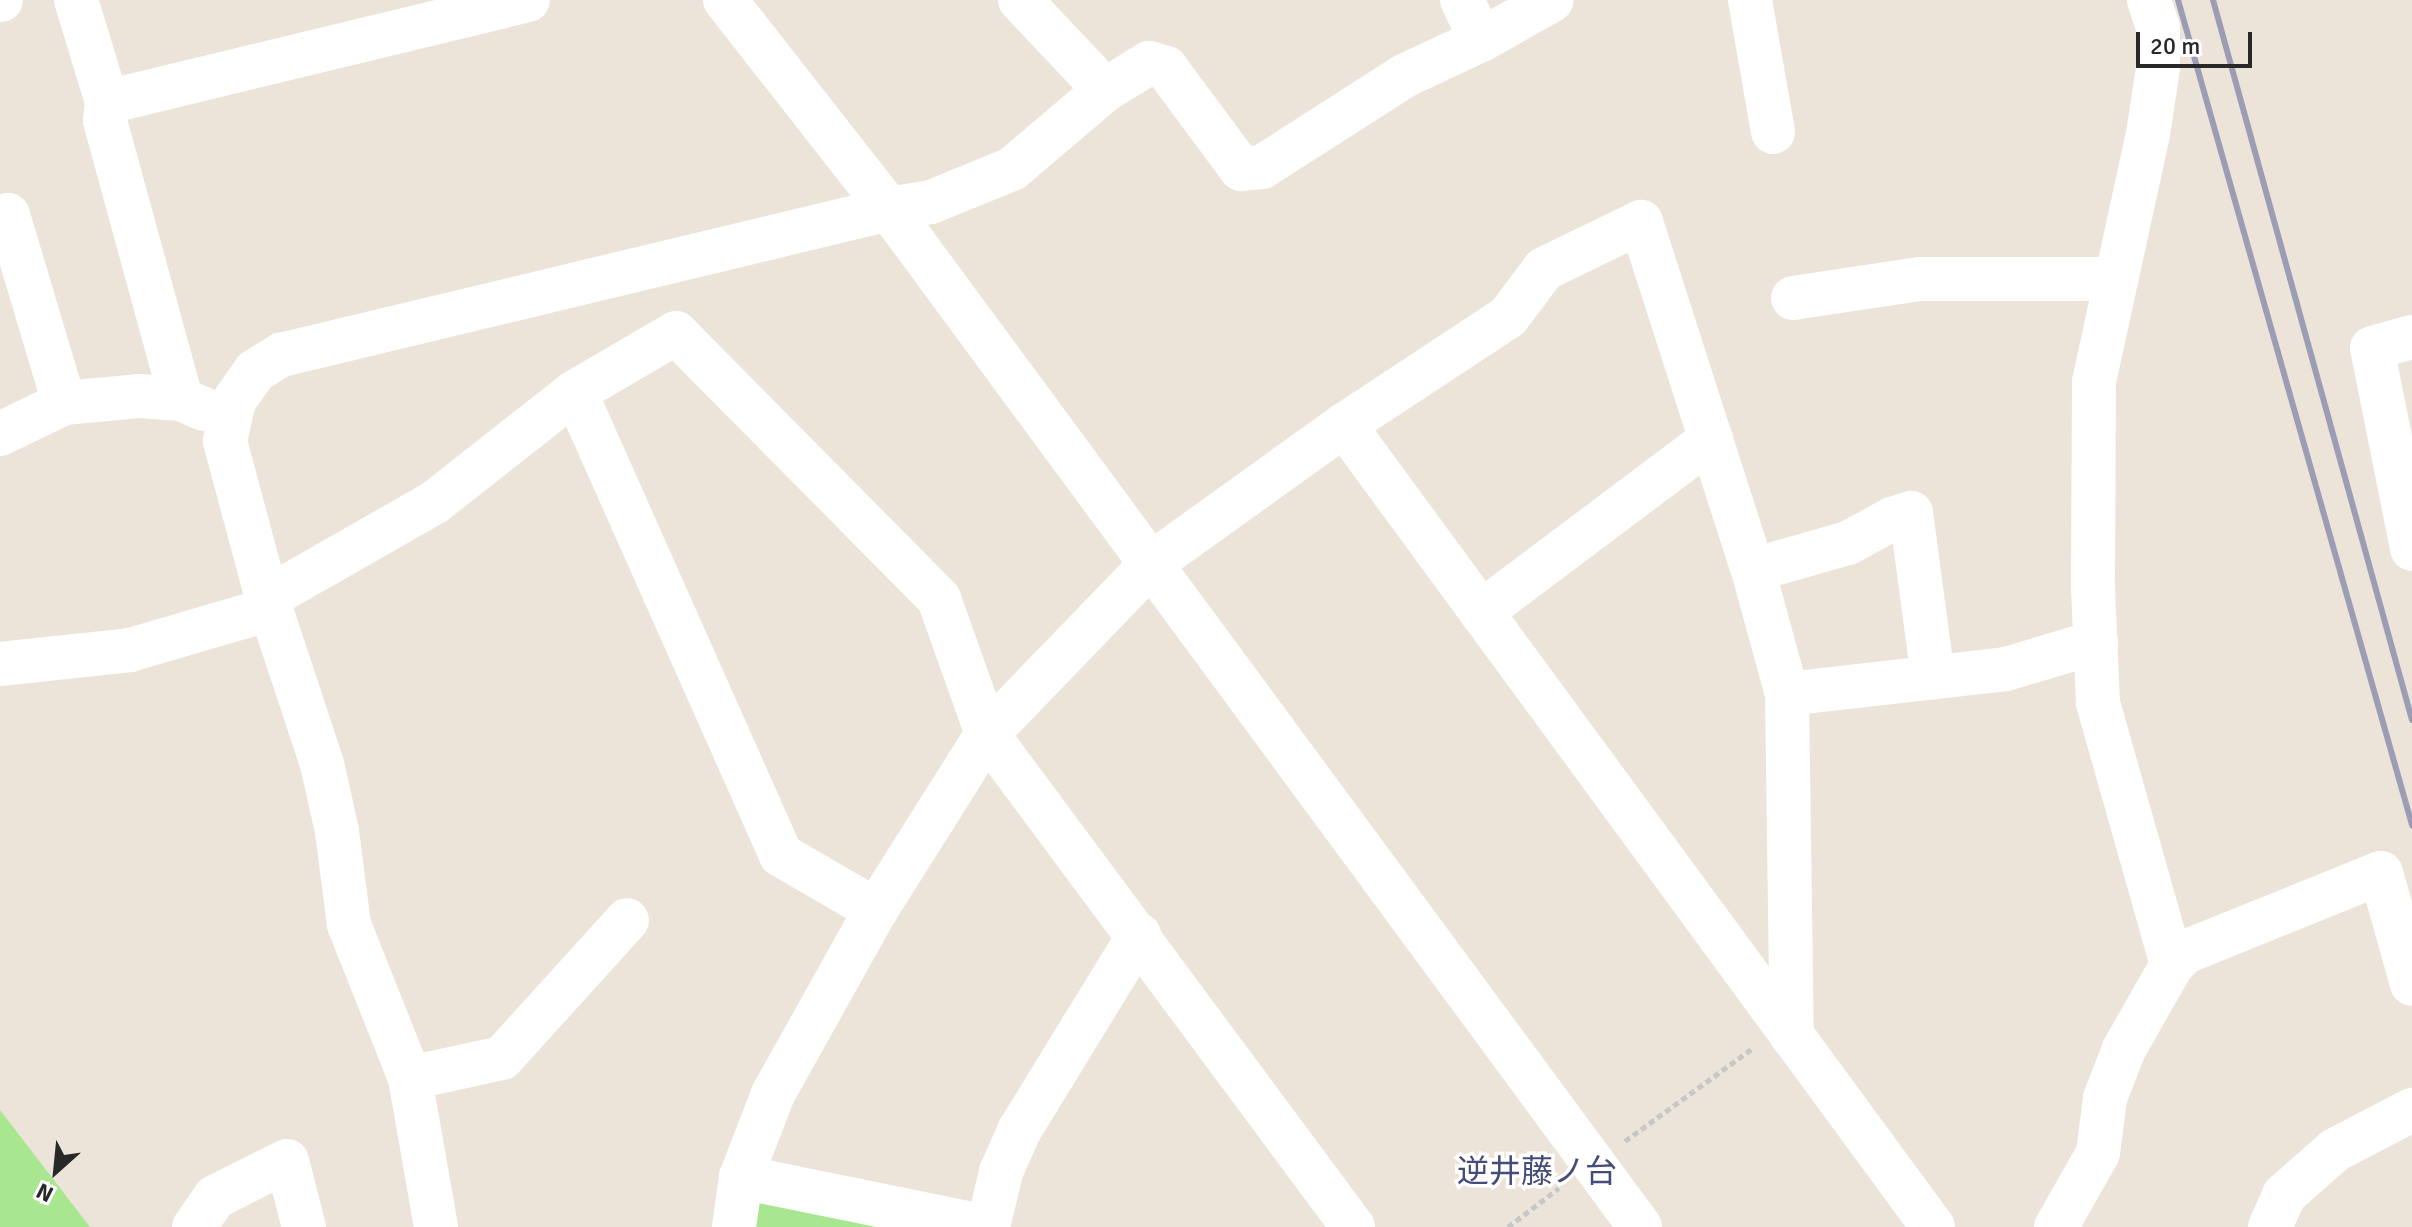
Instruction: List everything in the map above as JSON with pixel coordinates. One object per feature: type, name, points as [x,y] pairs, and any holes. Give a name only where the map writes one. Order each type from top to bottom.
[{"type":"street","points":[[76,0],[107,102],[105,121],[181,399]]},
{"type":"street","points":[[107,102],[528,0]]},
{"type":"street","points":[[725,0],[889,209],[1640,1227]]},
{"type":"street","points":[[1020,0],[1105,90]]},
{"type":"street","points":[[1462,0],[1481,40]]},
{"type":"street","points":[[436,1227],[410,1078],[349,925],[337,831],[322,764],[268,604],[225,441],[227,420],[234,401],[255,371],[281,355],[889,209],[931,202],[1012,169],[1105,90],[1149,63],[1166,68],[1241,169],[1262,167],[1406,75],[1481,40],[1552,0]]},
{"type":"street","points":[[1750,0],[1773,132]]},
{"type":"street","points":[[2149,0],[2158,27],[2158,68],[2148,134],[2094,382],[2096,642],[2098,703],[2172,965]]},
{"type":"street","points":[[0,217],[8,215],[64,403]]},
{"type":"street","points":[[734,1227],[741,1177],[773,1094],[876,910],[987,734],[1152,563],[1344,425],[1508,317],[1544,269],[1641,222],[1753,570],[1787,694],[1788,1030]]},
{"type":"street","points":[[1793,298],[1920,279],[2114,279]]},
{"type":"street","points":[[0,664],[130,650],[268,604],[435,502],[575,392],[676,333],[939,599],[987,734],[1353,1227]]},
{"type":"street","points":[[2412,337],[2372,348],[2412,549]]},
{"type":"street","points":[[575,392],[781,855],[876,910]]},
{"type":"street","points":[[0,434],[64,403],[139,396],[181,399],[227,420]]},
{"type":"street","points":[[1344,425],[1933,1227]]},
{"type":"street","points":[[1481,612],[1711,439]]},
{"type":"street","points":[[1753,570],[1848,543],[1892,519],[1911,513],[1933,678]]},
{"type":"street","points":[[1787,694],[2006,669],[2096,642]]},
{"type":"street","points":[[2056,1227],[2098,1153],[2105,1098],[2124,1049],[2172,965],[2185,952],[2381,873],[2412,984]]},
{"type":"street","points":[[410,1078],[502,1058],[627,920]]},
{"type":"street","points":[[741,1177],[988,1227],[1001,1172],[1019,1131],[1139,935]]},
{"type":"street","points":[[2270,1227],[2284,1195],[2335,1150],[2412,1110]]},
{"type":"street","points":[[194,1227],[215,1197],[287,1161],[304,1227]]},
{"type":"path","points":[[1615,1149],[1788,1030]]},
{"type":"path","points":[[1508,1227],[1562,1186]]},
{"type":"green space","points":[[0,1110],[90,1227],[0,1227]]},
{"type":"green space","points":[[754,1194],[927,1227],[753,1227]]},
{"type":"railway","points":[[2178,0],[2412,825]]},
{"type":"railway","points":[[2213,0],[2412,720]]},
{"type":"district","name":"逆井藤ノ台","points":[[1537,1172]]}]
